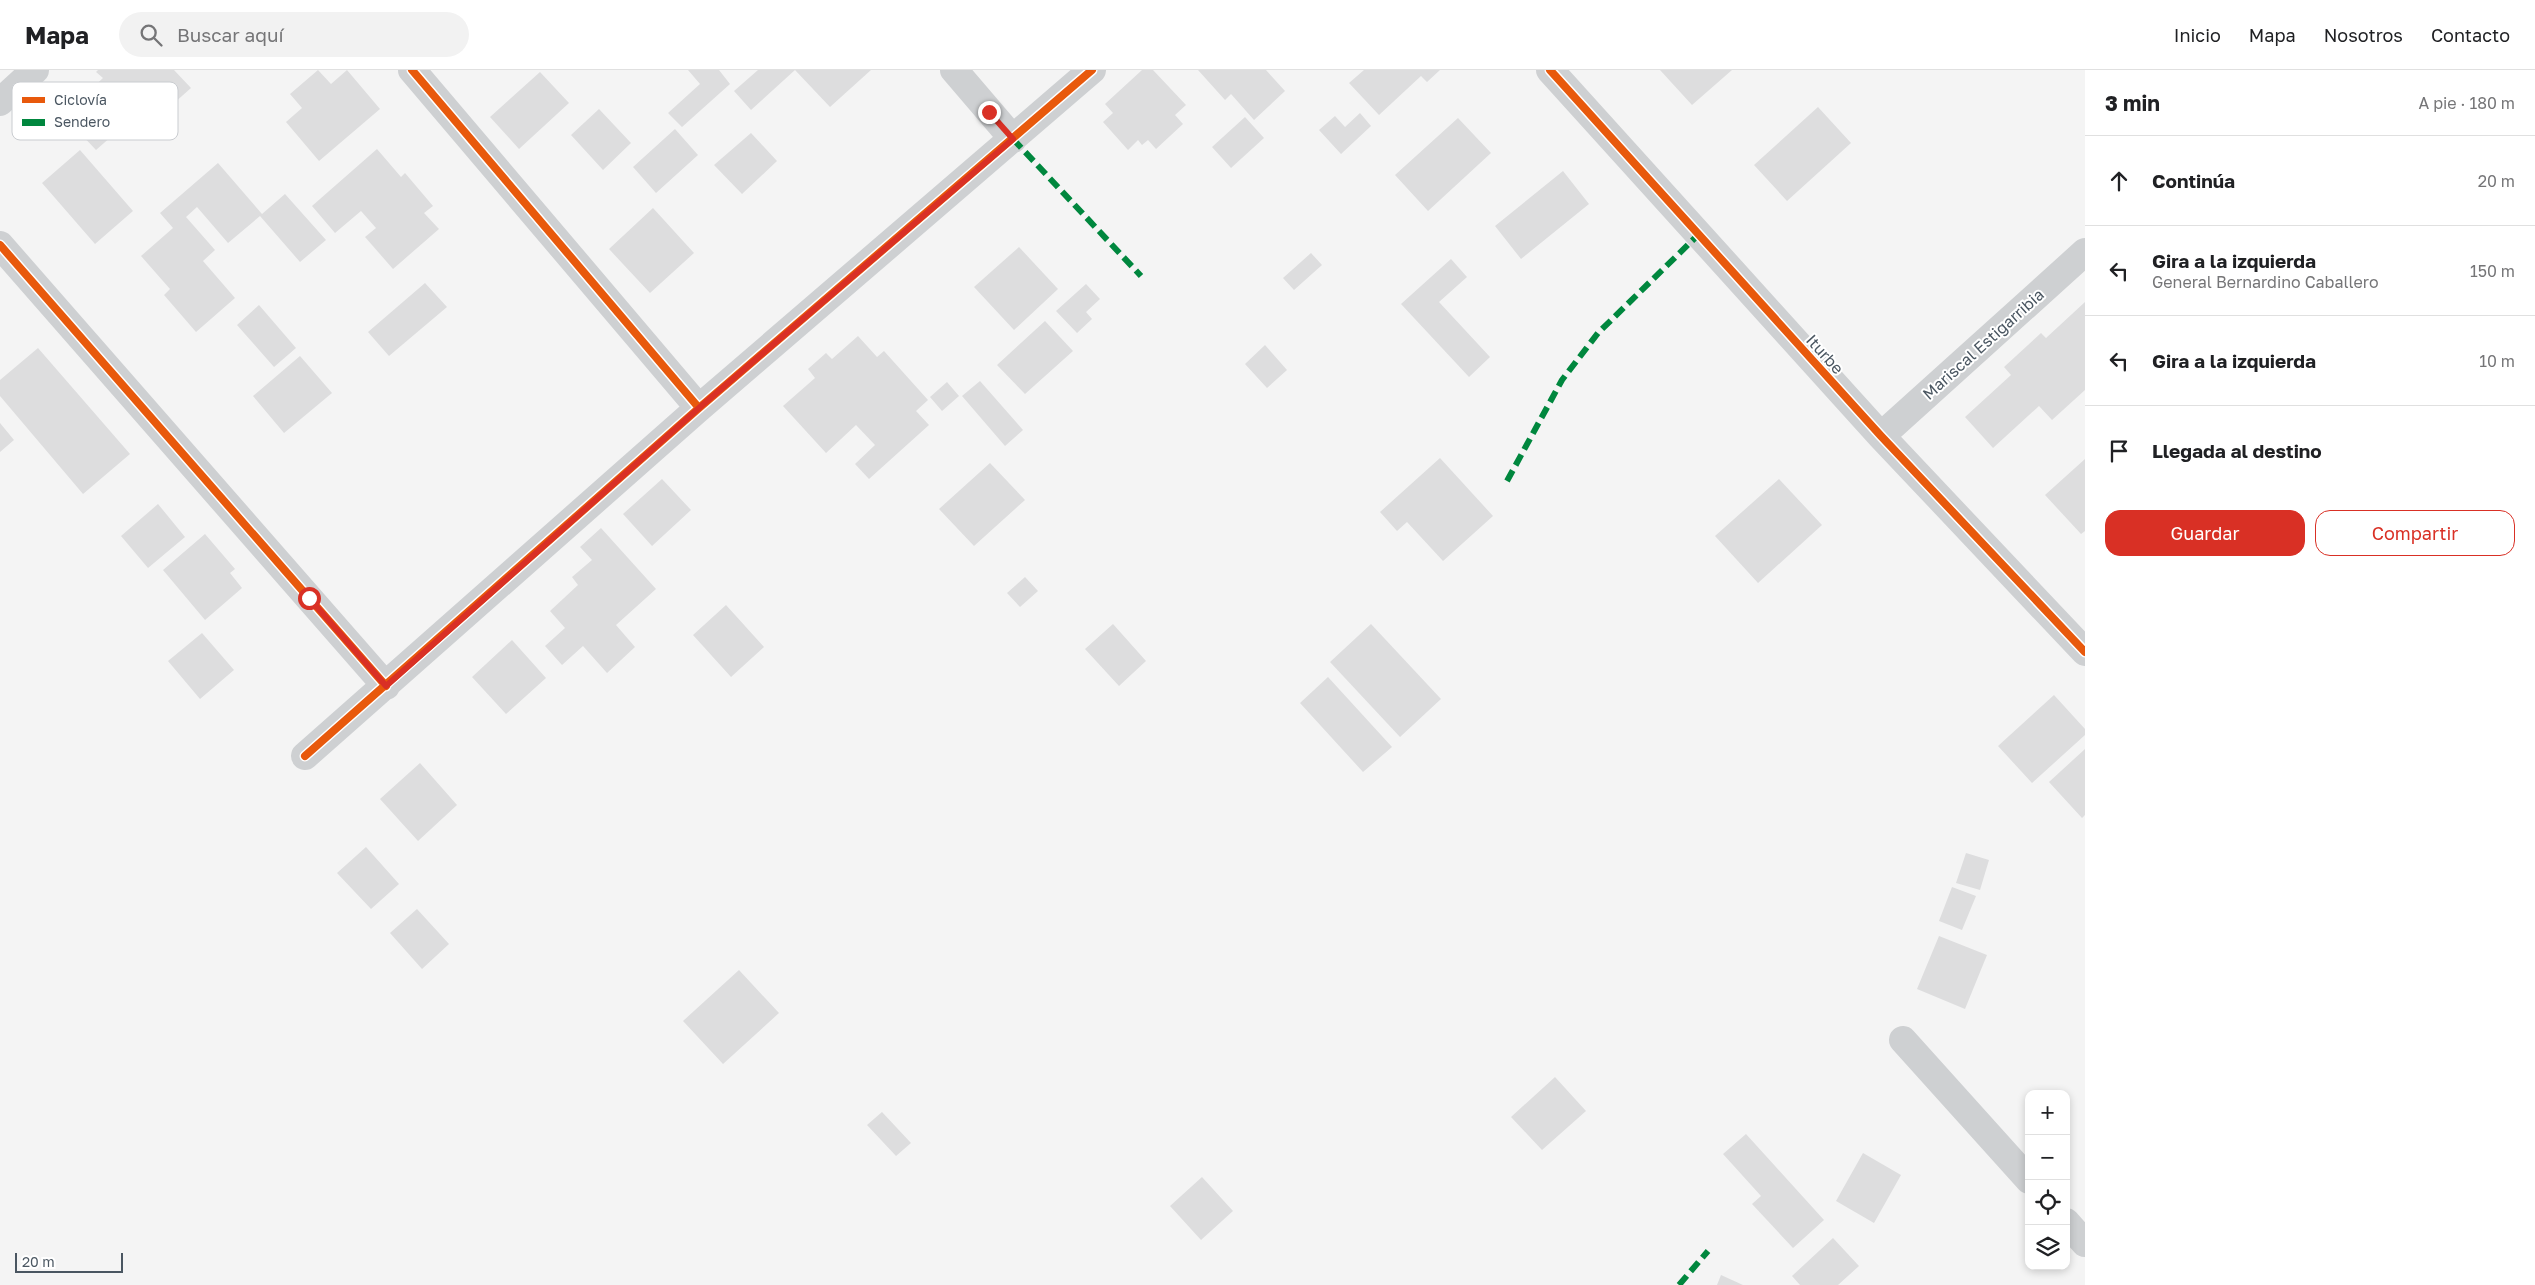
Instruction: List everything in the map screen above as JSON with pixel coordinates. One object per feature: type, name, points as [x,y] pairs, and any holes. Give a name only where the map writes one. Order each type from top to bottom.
[{"type":"street","points":[[22,82],[35,70]]},
{"type":"street","points":[[412,70],[699,408]]},
{"type":"street","points":[[954,70],[1013,139]]},
{"type":"street","points":[[305,756],[699,408],[1092,70]]},
{"type":"street","name":"Iturbe","points":[[1550,70],[1880,436],[2085,652]]},
{"type":"street","points":[[0,102],[12,91]]},
{"type":"street","points":[[0,246],[386,686]]},
{"type":"street","name":"Mariscal Estigarribia","points":[[1880,436],[2085,252]]},
{"type":"street","points":[[1903,1040],[2025,1176]]},
{"type":"street","points":[[2069,1225],[2085,1243]]},
{"type":"building","points":[[98,70],[174,70],[191,88],[178,100],[178,82],[99,82],[103,78],[96,72]]},
{"type":"building","points":[[318,70],[331,84],[347,70],[380,109],[319,161],[286,122],[302,108],[290,94]]},
{"type":"building","points":[[688,70],[719,70],[730,84],[682,127],[668,113],[700,84]]},
{"type":"building","points":[[758,70],[795,70],[751,110],[734,91]]},
{"type":"building","points":[[795,70],[871,70],[830,107]]},
{"type":"building","points":[[1142,70],[1153,70],[1186,105],[1175,115],[1183,124],[1156,149],[1148,140],[1142,145],[1138,140],[1128,150],[1103,122],[1113,113],[1105,104]]},
{"type":"building","points":[[1198,70],[1266,70],[1285,91],[1254,120],[1231,94],[1225,100]]},
{"type":"building","points":[[1364,70],[1440,70],[1427,82],[1421,76],[1379,115],[1349,83]]},
{"type":"building","points":[[1660,70],[1732,70],[1692,105]]},
{"type":"building","points":[[540,72],[569,103],[519,149],[490,117]]},
{"type":"building","points":[[1818,107],[1851,143],[1787,201],[1754,165]]},
{"type":"building","points":[[599,109],[631,143],[603,170],[571,135]]},
{"type":"building","points":[[1360,113],[1371,126],[1341,154],[1319,130],[1335,116],[1345,127]]},
{"type":"building","points":[[1245,117],[1264,138],[1231,168],[1212,147]]},
{"type":"building","points":[[1458,118],[1491,153],[1428,211],[1395,175]]},
{"type":"building","points":[[675,129],[698,155],[656,193],[633,167]]},
{"type":"building","points":[[751,133],[777,161],[742,194],[714,165]]},
{"type":"building","points":[[87,140],[107,140],[96,150]]},
{"type":"building","points":[[377,149],[401,177],[405,173],[433,206],[424,213],[439,229],[393,269],[365,237],[376,228],[361,211],[335,233],[312,206]]},
{"type":"building","points":[[80,150],[133,211],[95,244],[42,183]]},
{"type":"building","points":[[218,163],[262,214],[285,194],[326,240],[300,262],[260,216],[228,243],[197,207],[186,217],[215,250],[203,261],[235,298],[196,332],[164,295],[170,289],[141,256],[173,228],[160,213]]},
{"type":"building","points":[[1563,171],[1589,204],[1521,259],[1495,226]]},
{"type":"building","points":[[653,208],[694,253],[650,293],[609,249]]},
{"type":"building","points":[[1019,247],[1058,289],[1014,330],[974,287]]},
{"type":"building","points":[[1311,253],[1322,265],[1294,290],[1283,278]]},
{"type":"building","points":[[1451,259],[1467,277],[1439,302],[1490,357],[1469,377],[1401,304]]},
{"type":"building","points":[[425,283],[447,307],[389,356],[368,332]]},
{"type":"building","points":[[1086,284],[1100,299],[1086,312],[1092,319],[1077,333],[1056,311]]},
{"type":"building","points":[[2085,302],[2085,390],[2052,420],[2039,406],[1993,448],[1965,417],[2011,375],[2004,367],[2041,333],[2046,338]]},
{"type":"building","points":[[259,305],[296,348],[274,367],[237,325]]},
{"type":"building","points":[[1045,321],[1073,351],[1025,394],[997,365]]},
{"type":"building","points":[[858,336],[877,357],[884,351],[928,400],[916,411],[929,425],[869,479],[855,464],[875,445],[856,425],[826,453],[783,406],[815,378],[808,369],[826,353],[832,359]]},
{"type":"building","points":[[1265,345],[1287,370],[1267,388],[1245,364]]},
{"type":"building","points":[[38,348],[130,454],[83,494],[0,396],[0,380]]},
{"type":"building","points":[[300,356],[332,393],[284,433],[253,396]]},
{"type":"building","points":[[980,381],[1023,430],[1005,446],[962,396]]},
{"type":"building","points":[[947,382],[959,396],[942,411],[930,397]]},
{"type":"building","points":[[0,423],[14,440],[0,452]]},
{"type":"building","points":[[1440,458],[1493,516],[1443,561],[1407,522],[1397,531],[1380,512]]},
{"type":"building","points":[[2085,459],[2085,531],[2081,534],[2045,495]]},
{"type":"building","points":[[990,463],[1025,500],[974,546],[939,509]]},
{"type":"building","points":[[662,479],[691,510],[652,546],[623,514]]},
{"type":"building","points":[[1779,479],[1822,525],[1758,583],[1715,536]]},
{"type":"building","points":[[158,504],[185,537],[148,568],[121,536]]},
{"type":"building","points":[[601,528],[656,589],[616,625],[635,647],[607,673],[583,646],[562,665],[545,646],[565,628],[550,611],[578,585],[572,577],[592,560],[580,547]]},
{"type":"building","points":[[205,534],[235,569],[230,573],[242,588],[205,620],[163,570]]},
{"type":"building","points":[[1025,577],[1038,591],[1020,607],[1007,593]]},
{"type":"building","points":[[726,605],[764,647],[731,677],[693,635]]},
{"type":"building","points":[[1113,624],[1146,661],[1119,686],[1085,649]]},
{"type":"building","points":[[1371,624],[1441,699],[1400,737],[1330,662]]},
{"type":"building","points":[[202,633],[234,670],[200,699],[168,661]]},
{"type":"building","points":[[512,640],[546,678],[506,714],[472,677]]},
{"type":"building","points":[[1328,677],[1392,747],[1363,772],[1300,703]]},
{"type":"building","points":[[2054,695],[2085,729],[2085,735],[2032,783],[1998,746]]},
{"type":"building","points":[[2085,749],[2085,815],[2082,818],[2049,782]]},
{"type":"building","points":[[420,763],[457,805],[418,841],[380,799]]},
{"type":"building","points":[[366,847],[399,884],[371,909],[337,873]]},
{"type":"building","points":[[1966,853],[1989,860],[1980,890],[1956,883]]},
{"type":"building","points":[[1952,887],[1976,896],[1962,930],[1939,921]]},
{"type":"building","points":[[417,909],[449,944],[422,969],[390,933]]},
{"type":"building","points":[[1939,936],[1987,955],[1965,1009],[1917,989]]},
{"type":"building","points":[[739,970],[779,1013],[723,1064],[683,1021]]},
{"type":"building","points":[[1555,1077],[1586,1111],[1542,1150],[1511,1117]]},
{"type":"building","points":[[882,1112],[911,1143],[896,1156],[867,1125]]},
{"type":"building","points":[[1746,1134],[1824,1220],[1793,1248],[1752,1204],[1761,1196],[1723,1154]]},
{"type":"building","points":[[1863,1153],[1901,1175],[1874,1223],[1836,1201]]},
{"type":"building","points":[[1202,1177],[1233,1211],[1201,1240],[1170,1206]]},
{"type":"building","points":[[1833,1238],[1859,1266],[1838,1285],[1800,1285],[1792,1276]]},
{"type":"building","points":[[1721,1275],[1743,1285],[1717,1285]]},
{"type":"marked path","points":[[1013,139],[1141,276]]},
{"type":"marked path","points":[[1507,481],[1562,380],[1598,333],[1699,234]]},
{"type":"marked path","points":[[1679,1285],[1708,1251]]},
{"type":"cycle path","points":[[412,70],[699,408]]},
{"type":"cycle path","points":[[305,756],[699,408],[1092,70]]},
{"type":"cycle path","points":[[1550,70],[1881,436],[2085,652]]},
{"type":"cycle path","points":[[0,245],[386,686]]},
{"type":"route","points":[[309,598],[386,686],[699,408],[1013,139],[989,112]]}]
